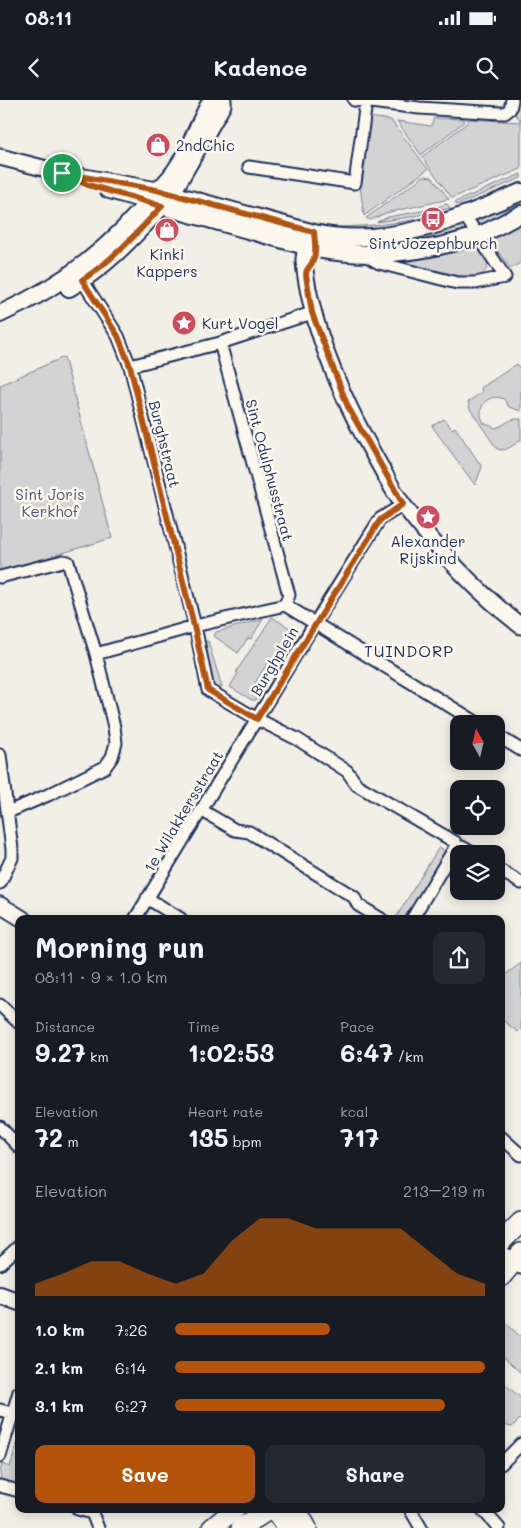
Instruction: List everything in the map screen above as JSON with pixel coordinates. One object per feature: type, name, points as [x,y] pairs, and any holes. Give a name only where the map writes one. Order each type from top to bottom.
[{"type":"main road","points":[[312,243],[333,237],[365,237],[424,229],[465,216],[521,192]]},
{"type":"main road","points":[[159,198],[312,243],[334,253],[365,255],[428,248],[478,235],[521,214]]},
{"type":"main road","points":[[0,323],[31,309],[95,272],[120,251],[159,198]]},
{"type":"main road","points":[[0,314],[40,295],[75,272],[113,241],[159,198]]},
{"type":"main road","points":[[505,1266],[521,1222]]},
{"type":"main road","points":[[212,1527],[230,1513]]},
{"type":"main road","points":[[241,1528],[265,1513]]},
{"type":"main road","points":[[275,1513],[283,1522],[292,1528]]},
{"type":"main road","points":[[298,1513],[307,1528]]},
{"type":"street","points":[[159,198],[165,183],[193,137],[210,100]]},
{"type":"street","points":[[159,198],[224,105],[223,100]]},
{"type":"street","points":[[354,100],[420,104],[500,113],[505,113],[511,105]]},
{"type":"street","points":[[249,168],[355,183],[366,102]]},
{"type":"street","points":[[0,156],[62,173],[88,185],[159,198]]},
{"type":"street","points":[[365,255],[378,263],[457,283],[475,283],[505,276],[465,216]]},
{"type":"street","points":[[312,243],[312,263],[306,270],[306,285],[312,313],[348,407],[403,504],[448,558],[502,611],[521,626]]},
{"type":"street","name":"Burghstraat","points":[[82,280],[118,336],[130,366],[194,626]]},
{"type":"street","points":[[130,366],[220,344],[312,313]]},
{"type":"street","name":"Sint Odulphusstraat","points":[[220,344],[289,596],[285,605]]},
{"type":"street","points":[[403,504],[380,520],[314,624],[464,715]]},
{"type":"street","points":[[0,577],[62,561],[68,562],[96,654],[114,727],[116,743],[112,757],[105,767],[8,812]]},
{"type":"street","name":"Burghplein","points":[[285,605],[314,624],[257,719],[208,690],[194,626],[285,605]]},
{"type":"street","points":[[96,654],[194,626]]},
{"type":"street","points":[[257,719],[297,739],[347,771],[357,785],[455,842],[457,845]]},
{"type":"street","name":"1e Wilakkersstraat","points":[[137,915],[257,719]]},
{"type":"street","points":[[505,740],[521,750]]},
{"type":"street","points":[[0,755],[12,858],[0,883]]},
{"type":"street","points":[[201,810],[235,830],[249,832],[354,897],[358,905],[374,915]]},
{"type":"street","points":[[414,915],[450,856]]},
{"type":"street","points":[[505,872],[519,878]]},
{"type":"street","points":[[147,898],[175,915]]},
{"type":"street","points":[[0,905],[16,915]]},
{"type":"street","points":[[0,1005],[15,1019]]},
{"type":"street","points":[[0,1127],[15,1143]]},
{"type":"street","points":[[505,1141],[521,1155]]},
{"type":"street","points":[[0,1264],[15,1250]]},
{"type":"street","points":[[0,1410],[15,1414]]},
{"type":"street","points":[[0,1456],[15,1417]]},
{"type":"street","points":[[505,1460],[520,1446]]},
{"type":"street","points":[[0,1486],[15,1490]]},
{"type":"street","points":[[93,1513],[98,1528]]},
{"type":"street","points":[[412,1513],[421,1528]]},
{"type":"street","points":[[486,1513],[499,1528]]},
{"type":"green space","points":[[515,100],[521,100],[521,169],[452,198],[422,157],[467,123],[468,119],[519,122],[520,120],[514,112]]},
{"type":"green space","points":[[368,117],[391,120],[428,169],[364,216],[359,179]]},
{"type":"green space","points":[[434,118],[465,119],[464,122],[421,155],[397,121],[431,126]]},
{"type":"green space","points":[[521,174],[521,178],[457,205],[455,202]]},
{"type":"green space","points":[[424,176],[432,177],[449,199],[386,213],[370,220],[366,218]]},
{"type":"green space","points":[[521,198],[521,208],[480,227],[473,219]]},
{"type":"green space","points":[[447,204],[450,208],[377,222],[388,217],[427,210]]},
{"type":"green space","points":[[431,216],[432,220],[410,225],[352,232],[325,228],[379,224]]},
{"type":"green space","points":[[458,225],[465,232],[413,244],[336,250],[323,239]]},
{"type":"green space","points":[[521,225],[521,262],[511,269],[489,240]]},
{"type":"green space","points":[[474,242],[488,261],[488,266],[484,273],[469,279],[412,265],[407,267],[383,258]]},
{"type":"green space","name":"Sint Joris Kerkhof","points":[[64,357],[112,538],[0,572],[0,385]]},
{"type":"green space","points":[[517,364],[521,371],[521,411],[509,407],[504,399],[498,397],[484,403],[481,412],[484,423],[495,428],[510,421],[521,419],[521,440],[507,449],[500,450],[497,449],[470,409],[468,402],[482,392],[481,388]]},
{"type":"green space","points":[[444,419],[452,429],[455,427],[482,467],[475,485],[432,426]]},
{"type":"green space","points":[[272,617],[296,632],[296,635],[275,669],[267,664],[255,683],[263,688],[256,700],[252,700],[230,687],[238,673],[236,672]]},
{"type":"green space","points":[[263,619],[251,639],[248,638],[238,653],[214,636],[216,632]]},
{"type":"green space","points":[[208,641],[222,687],[211,689],[201,643]]},
{"type":"green space","points":[[439,847],[447,852],[408,915],[398,915]]},
{"type":"green space","points":[[521,963],[521,1029],[518,1032],[505,1022],[505,975]]},
{"type":"green space","points":[[505,1323],[521,1337],[521,1373],[505,1359]]},
{"type":"green space","points":[[505,1384],[521,1398],[521,1418],[512,1427],[505,1424]]},
{"type":"green space","points":[[15,1451],[15,1485],[1,1480],[2,1464],[10,1467]]},
{"type":"place","name":"2ndChic","points":[[158,145]]},
{"type":"place","name":"Sint Jozephburch","points":[[433,219]]},
{"type":"place","name":"Kinki Kappers","points":[[167,230]]},
{"type":"place","name":"Kurt Vogel","points":[[184,323]]},
{"type":"place","name":"Alexander Rijskind","points":[[428,517]]},
{"type":"district","name":"TUINDORP","points":[[409,650]]},
{"type":"route","points":[[62,173],[157,190],[314,232],[316,249],[312,263],[306,270],[306,285],[312,313],[348,407],[403,504],[380,520],[257,719],[208,690],[130,366],[118,336],[82,280],[110,260],[162,206],[88,185],[62,173]]}]
